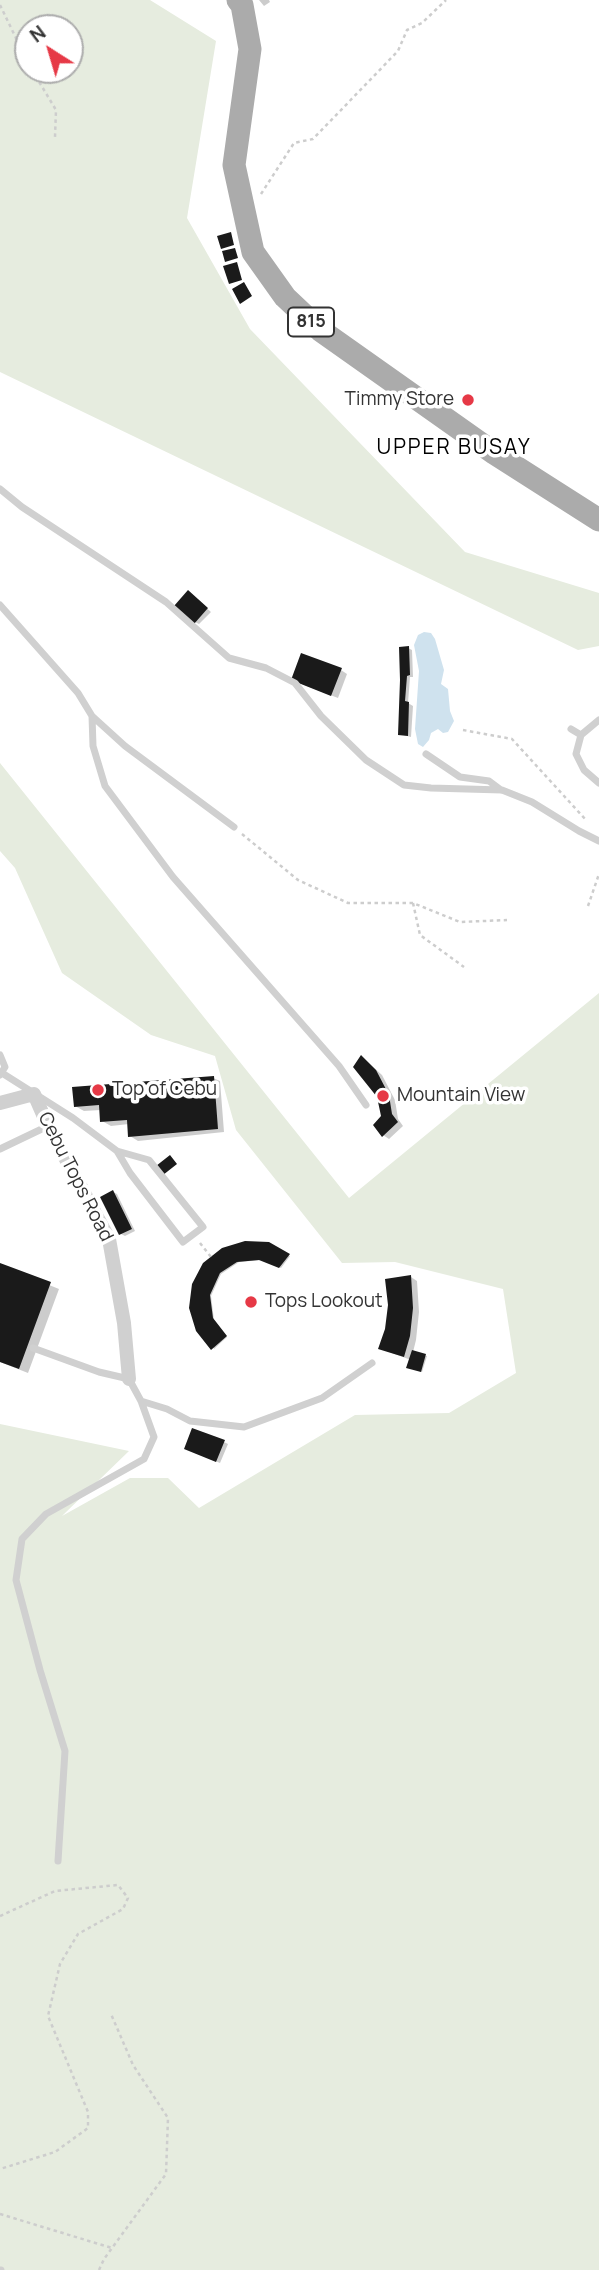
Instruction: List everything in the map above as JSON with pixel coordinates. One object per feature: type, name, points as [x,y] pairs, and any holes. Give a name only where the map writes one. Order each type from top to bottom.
[{"type":"main road","name":"815","points":[[238,0],[242,5],[250,49],[234,165],[253,252],[285,297],[320,330],[494,453],[599,520]]},
{"type":"street","name":"Cebu Tops Road","points":[[0,1103],[34,1094],[48,1126],[109,1238],[124,1323],[129,1379]]},
{"type":"lane","points":[[0,489],[22,507],[166,602],[229,658],[265,668],[295,684],[321,716],[366,760],[404,785],[502,790]]},
{"type":"lane","points":[[0,605],[78,693],[92,716],[141,759],[234,827]]},
{"type":"lane","points":[[92,716],[93,746],[105,786],[173,877],[339,1066],[366,1105]]},
{"type":"lane","points":[[599,720],[581,735],[576,754],[584,770],[599,783]]},
{"type":"lane","points":[[571,729],[581,735]]},
{"type":"lane","points":[[426,754],[460,777],[489,781],[502,790],[532,802],[599,841]]},
{"type":"lane","points":[[0,1055],[4,1060],[1,1074],[73,1118],[117,1151],[149,1160],[203,1227],[183,1242],[130,1173],[117,1151]]},
{"type":"lane","points":[[0,1149],[48,1126]]},
{"type":"lane","points":[[33,1348],[99,1372],[129,1379],[141,1401],[154,1437],[144,1459],[46,1514],[22,1539],[16,1580],[65,1751],[58,1861]]},
{"type":"lane","points":[[141,1401],[167,1409],[190,1421],[244,1427],[322,1398],[372,1363]]},
{"type":"path","points":[[246,217],[294,143],[313,139],[398,51],[407,30],[422,23],[446,0]]},
{"type":"path","points":[[0,5],[14,34]]},
{"type":"path","points":[[40,84],[56,110],[55,136]]},
{"type":"path","points":[[463,730],[512,739],[586,821],[579,831]]},
{"type":"path","points":[[234,827],[298,880],[348,903],[414,903],[460,922],[507,919]]},
{"type":"path","points":[[588,906],[599,874]]},
{"type":"path","points":[[414,903],[420,935],[464,967]]},
{"type":"path","points":[[193,1234],[211,1257]]},
{"type":"path","points":[[0,1916],[55,1891],[118,1885],[128,1898],[123,1909],[78,1934],[60,1964],[48,2016],[88,2112],[88,2128],[55,2152],[0,2169]]},
{"type":"path","points":[[99,2270],[166,2174],[168,2118],[133,2065],[111,2014]]},
{"type":"path","points":[[0,2214],[112,2248]]},
{"type":"shaded area","points":[[0,0],[150,0],[216,41],[187,218],[250,329],[465,552],[599,593],[599,646],[578,650],[0,372]]},
{"type":"shaded area","points":[[0,763],[349,1198],[599,993],[599,2270],[0,2270],[0,1424],[129,1451],[62,1516],[130,1478],[168,1478],[199,1508],[355,1415],[449,1413],[516,1373],[503,1289],[395,1262],[342,1263],[236,1130],[215,1056],[151,1035],[62,973],[15,868],[0,851]]},
{"type":"water","points":[[431,633],[435,639],[444,670],[441,684],[448,689],[454,721],[448,732],[443,733],[438,729],[431,733],[423,747],[418,744],[415,729],[419,671],[414,645],[418,635]]},
{"type":"building","points":[[231,232],[234,245],[221,249],[217,236]]},
{"type":"building","points":[[235,248],[238,258],[225,262],[222,251]]},
{"type":"building","points":[[237,262],[242,280],[229,284],[223,266]]},
{"type":"building","points":[[244,282],[252,296],[240,304],[232,289]]},
{"type":"building","points":[[188,590],[208,608],[194,624],[174,606]]},
{"type":"building","points":[[409,646],[410,675],[407,676],[405,701],[409,702],[408,736],[398,735],[399,647]]},
{"type":"building","points":[[301,653],[342,668],[331,696],[291,680]]},
{"type":"building","name":"Mountain View","points":[[361,1055],[376,1070],[389,1095],[392,1114],[398,1122],[382,1137],[373,1125],[381,1116],[377,1097],[353,1067]]},
{"type":"building","points":[[214,1076],[218,1129],[128,1137],[127,1120],[100,1122],[99,1105],[74,1107],[72,1087]]},
{"type":"building","points":[[170,1155],[177,1164],[163,1175],[156,1166]]},
{"type":"building","points":[[113,1190],[132,1229],[119,1235],[100,1197]]},
{"type":"building","points":[[245,1241],[269,1242],[290,1254],[279,1268],[259,1260],[237,1262],[220,1273],[210,1295],[213,1318],[227,1336],[211,1350],[196,1331],[189,1308],[192,1284],[203,1263],[222,1248]]},
{"type":"building","points":[[0,1263],[51,1282],[19,1369],[0,1362]]},
{"type":"building","points":[[411,1275],[413,1308],[410,1336],[404,1357],[378,1349],[385,1329],[388,1305],[385,1279]]},
{"type":"building","points":[[412,1350],[426,1354],[421,1372],[406,1368]]},
{"type":"building","points":[[192,1428],[225,1440],[216,1462],[184,1449]]},
{"type":"place","name":"Timmy Store","points":[[468,400]]},
{"type":"place","name":"Top of Cebu","points":[[98,1090]]},
{"type":"place","name":"Mountain View","points":[[383,1096]]},
{"type":"place","name":"Tops Lookout","points":[[251,1302]]},
{"type":"district","name":"UPPER BUSAY","points":[[454,448]]}]
